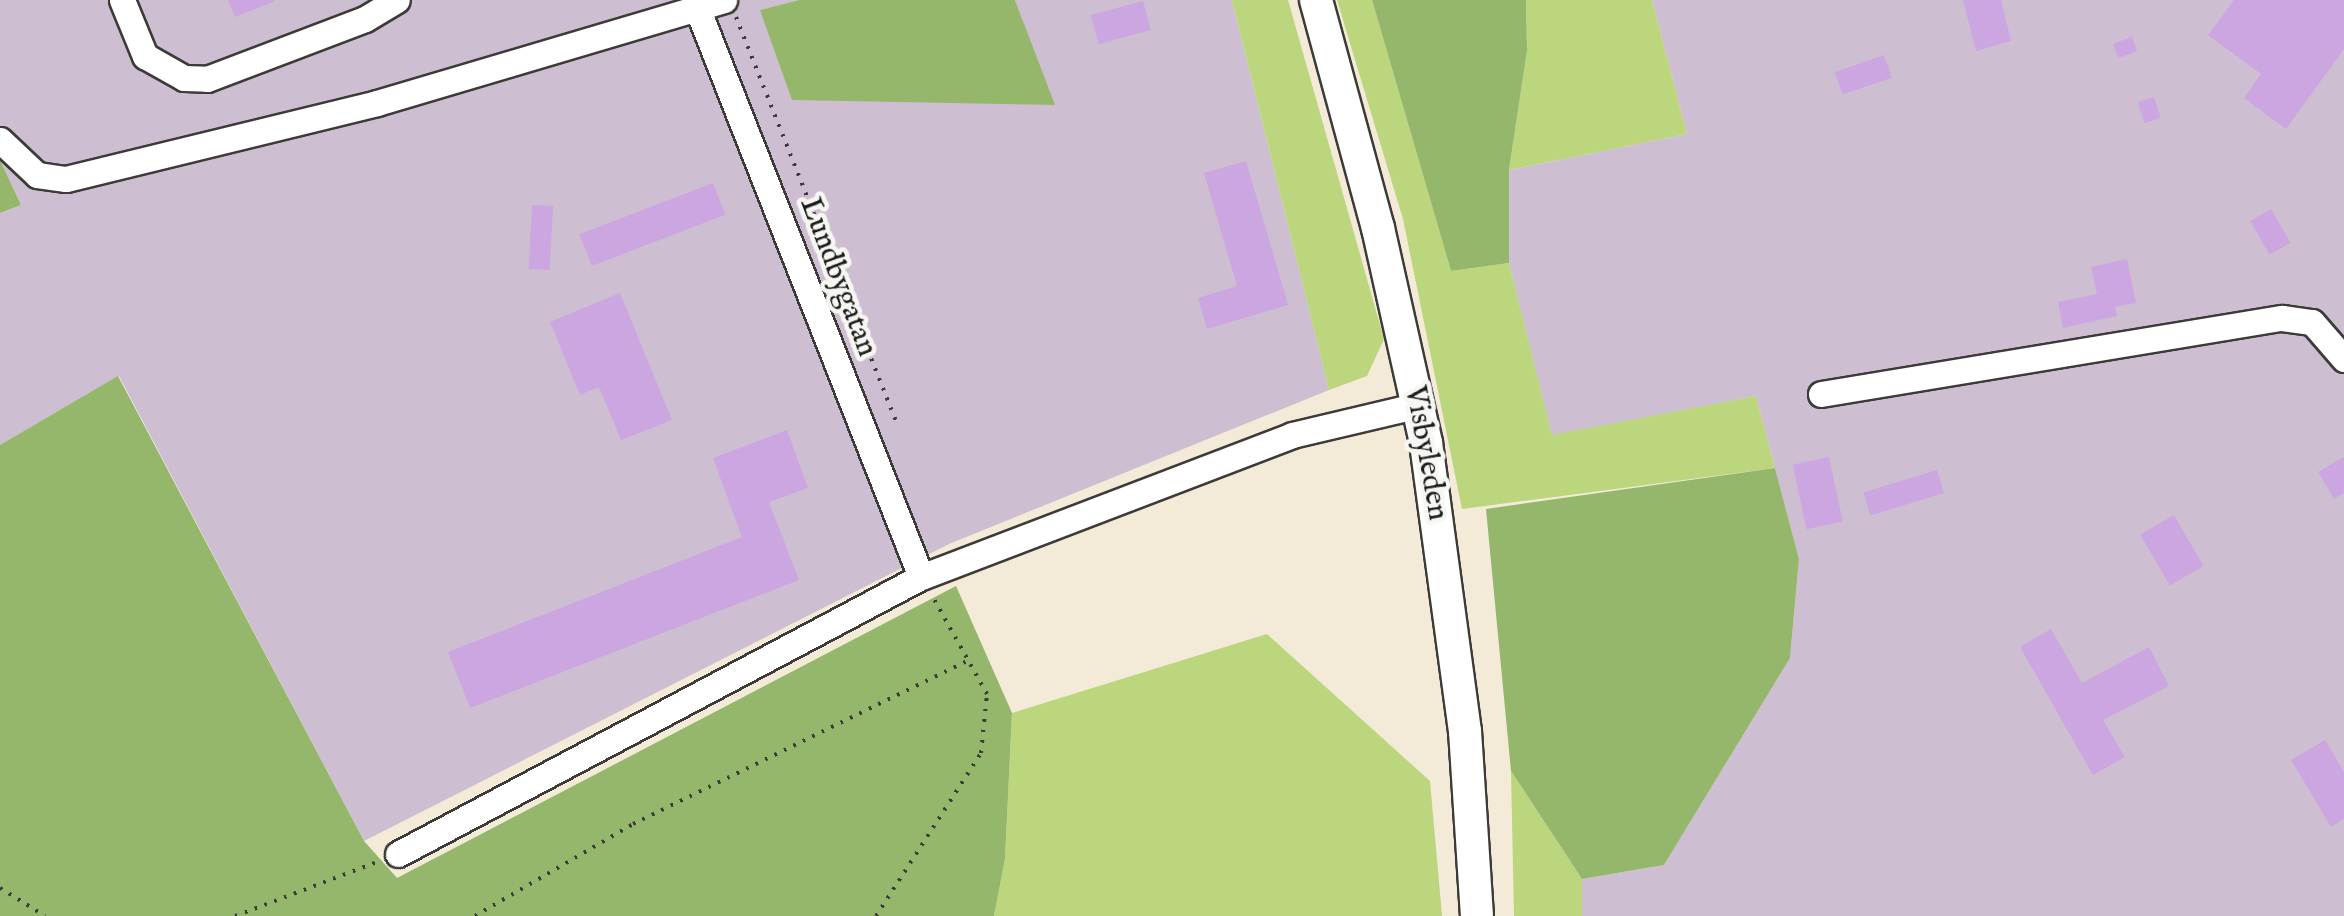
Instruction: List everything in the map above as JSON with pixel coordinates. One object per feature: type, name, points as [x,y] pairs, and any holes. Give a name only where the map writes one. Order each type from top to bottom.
[{"type":"main road","name":"Visbyleden","points":[[1316,0],[1419,405],[1458,664],[1477,916]]},
{"type":"street","points":[[122,0],[145,56],[184,78],[207,78],[365,20],[397,0]]},
{"type":"street","points":[[0,140],[26,168],[66,179],[378,102],[696,5],[726,0]]},
{"type":"street","name":"Lundbygatan","points":[[696,5],[921,577]]},
{"type":"street","points":[[1821,394],[2282,318],[2312,322],[2344,360]]},
{"type":"street","points":[[398,854],[921,577],[1292,435],[1419,405]]},
{"type":"path","points":[[726,0],[896,422]]},
{"type":"path","points":[[876,916],[981,753],[986,694],[921,577]]},
{"type":"path","points":[[475,916],[633,824],[969,660]]},
{"type":"path","points":[[235,916],[398,854]]},
{"type":"path","points":[[0,888],[45,916]]},
{"type":"shaded area","points":[[0,0],[799,0],[760,10],[1054,105],[1015,0],[1232,0],[1329,390],[949,544],[364,841],[119,376],[0,445],[0,213],[21,205],[0,160]]},
{"type":"shaded area","points":[[1652,0],[2344,0],[2344,916],[1582,916],[1582,879],[1664,865],[1790,658],[1799,559],[1756,396],[1552,436],[1509,263],[1509,170],[1687,134]]},
{"type":"green space","points":[[799,0],[1015,0],[1055,105],[792,100],[760,10]]},
{"type":"green space","points":[[1232,0],[1288,0],[1384,339],[1367,376],[1329,390]]},
{"type":"green space","points":[[1337,0],[1372,0],[1451,271],[1509,263],[1552,435],[1756,396],[1775,468],[1462,509],[1403,219]]},
{"type":"green space","points":[[1372,0],[1526,0],[1527,51],[1509,170],[1509,263],[1451,271]]},
{"type":"green space","points":[[1526,0],[1652,0],[1687,134],[1509,170],[1527,51]]},
{"type":"green space","points":[[0,160],[21,205],[0,213]]},
{"type":"green space","points":[[118,376],[364,841],[397,878],[956,586],[1012,713],[1005,859],[994,916],[0,916],[0,445]]},
{"type":"green space","points":[[1775,468],[1799,559],[1790,658],[1664,865],[1582,879],[1511,771],[1486,509]]},
{"type":"green space","points":[[1267,634],[1430,781],[1442,916],[994,916],[1005,859],[1012,713]]},
{"type":"green space","points":[[1511,771],[1582,879],[1582,916],[1514,916]]},
{"type":"building","points":[[228,0],[275,0],[275,1],[235,17]]},
{"type":"building","points":[[1963,0],[2001,0],[2011,41],[1976,51]]},
{"type":"building","points":[[2234,0],[2344,0],[2344,49],[2286,129],[2244,98],[2261,74],[2208,35]]},
{"type":"building","points":[[1143,1],[1151,30],[1099,44],[1091,15]]},
{"type":"building","points":[[2132,37],[2137,51],[2118,58],[2113,44]]},
{"type":"building","points":[[1884,55],[1892,78],[1843,95],[1835,72]]},
{"type":"building","points":[[2154,97],[2161,118],[2145,123],[2138,102]]},
{"type":"building","points":[[1246,161],[1288,305],[1207,329],[1198,298],[1237,286],[1204,173]]},
{"type":"building","points":[[713,183],[725,215],[592,266],[579,234]]},
{"type":"building","points":[[532,205],[553,206],[550,270],[529,269]]},
{"type":"building","points":[[2271,209],[2290,243],[2270,255],[2250,221]]},
{"type":"building","points":[[2127,259],[2136,303],[2115,307],[2117,316],[2063,328],[2058,302],[2097,294],[2091,267]]},
{"type":"building","points":[[620,293],[672,420],[621,440],[599,387],[580,395],[550,322]]},
{"type":"building","points":[[787,430],[808,488],[769,502],[799,580],[470,708],[448,652],[742,537],[713,458]]},
{"type":"building","points":[[1829,457],[1843,522],[1807,529],[1793,465]]},
{"type":"building","points":[[2344,457],[2344,493],[2334,499],[2318,472]]},
{"type":"building","points":[[1937,470],[1944,493],[1870,515],[1863,493]]},
{"type":"building","points":[[2174,515],[2204,566],[2170,586],[2140,535]]},
{"type":"building","points":[[2051,629],[2082,683],[2149,647],[2169,686],[2103,720],[2125,757],[2093,775],[2020,647]]},
{"type":"building","points":[[2325,740],[2344,772],[2344,819],[2331,827],[2291,760]]}]
